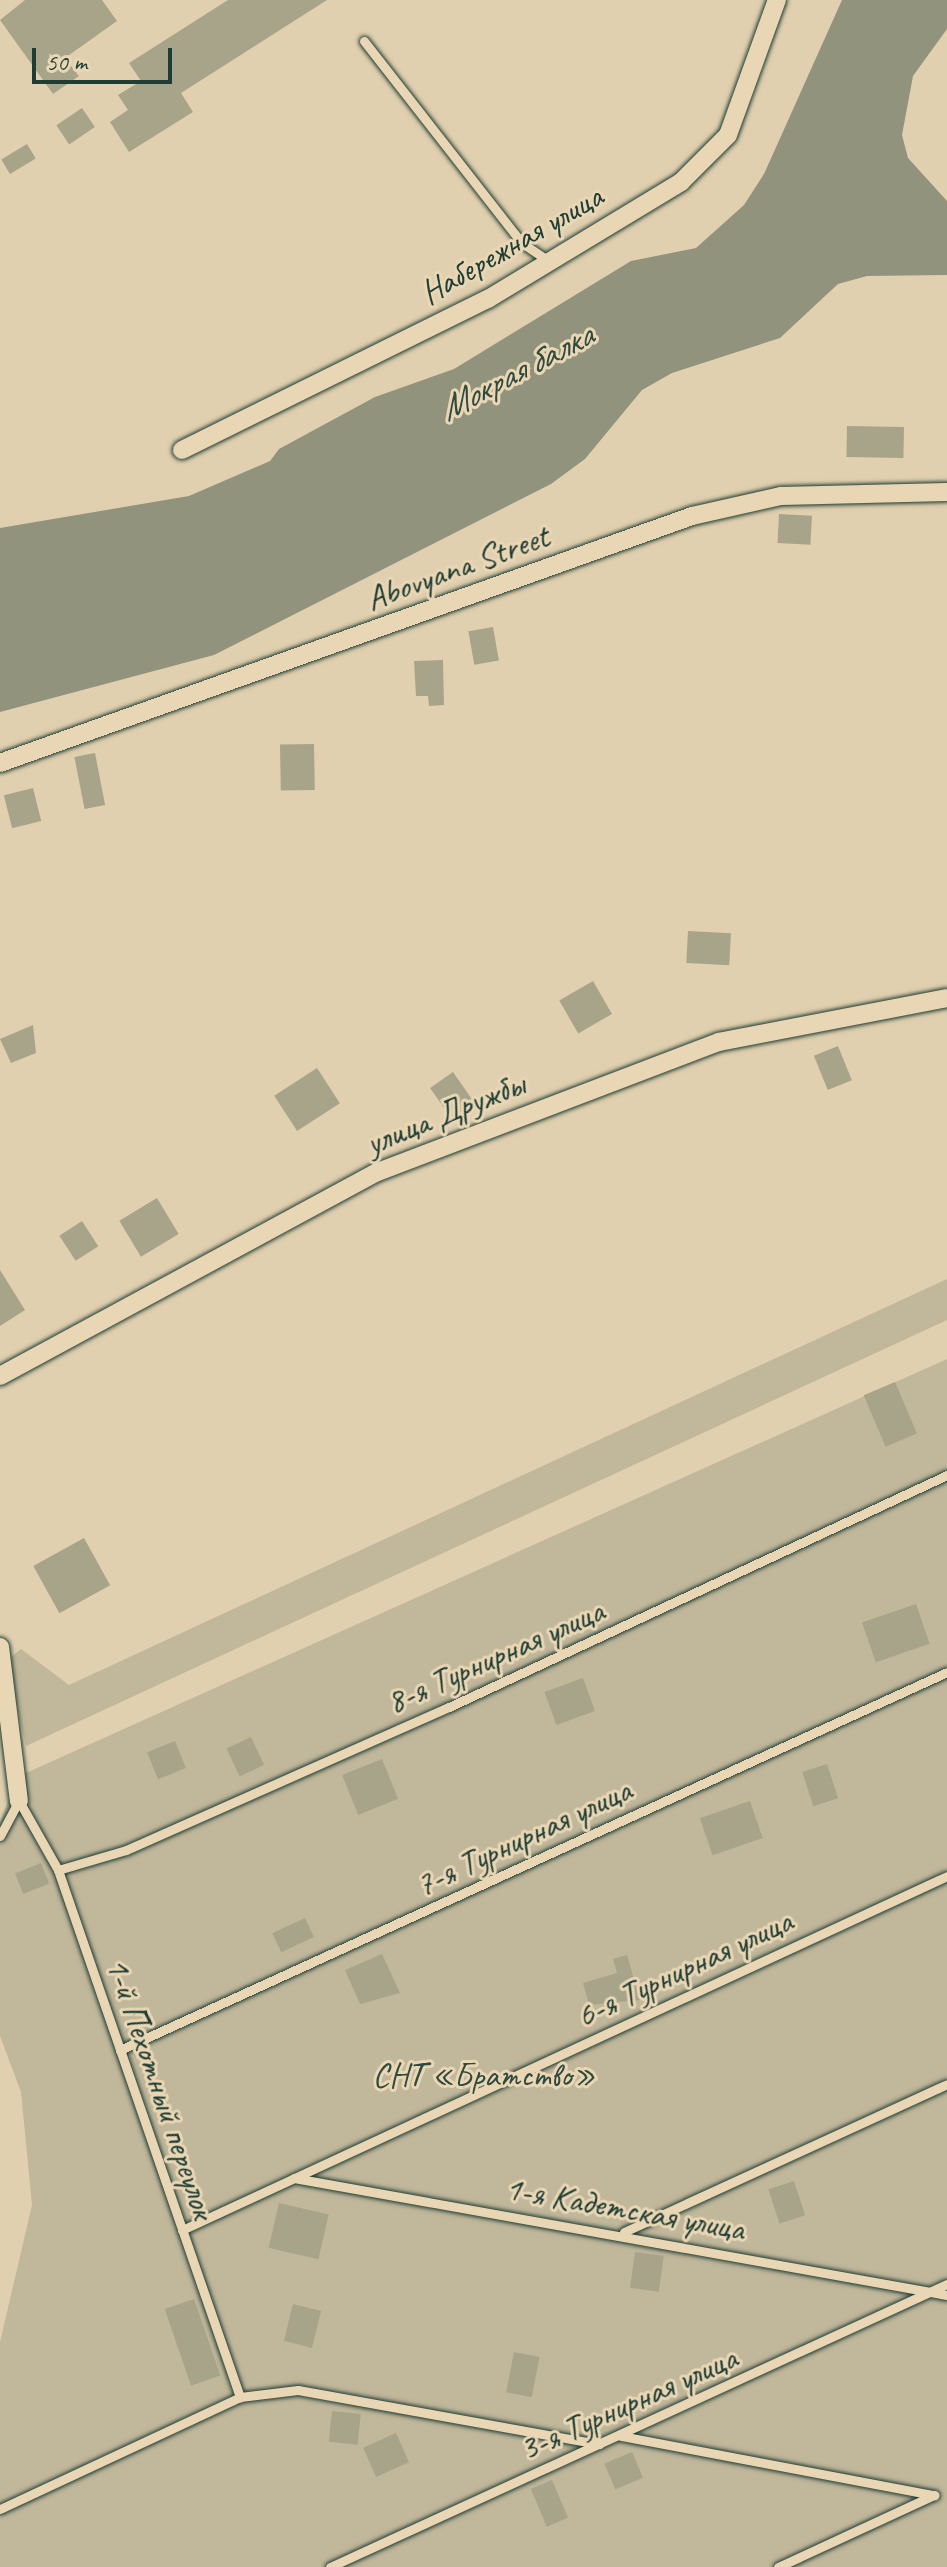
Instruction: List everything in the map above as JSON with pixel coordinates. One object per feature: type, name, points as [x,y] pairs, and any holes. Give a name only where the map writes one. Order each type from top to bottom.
[{"type":"street","name":"Набережная улица","points":[[182,450],[550,262],[681,182],[728,135],[777,0]]},
{"type":"street","name":"Abovyana Street","points":[[0,763],[692,516],[796,495],[947,492]]},
{"type":"street","name":"улица Дружбы","points":[[0,1376],[378,1172],[719,1042],[947,998]]},
{"type":"street","points":[[0,1647],[19,1801]]},
{"type":"lane","points":[[364,41],[522,243],[550,262]]},
{"type":"lane","name":"8-я Турнирная улица","points":[[58,1870],[126,1850],[449,1707],[947,1475]]},
{"type":"lane","name":"7-я Турнирная улица","points":[[120,2050],[947,1672]]},
{"type":"lane","points":[[0,1836],[19,1801]]},
{"type":"lane","name":"1-й Пехотный переулок","points":[[19,1801],[58,1870],[240,2397]]},
{"type":"lane","name":"6-я Турнирная улица","points":[[182,2230],[947,1876]]},
{"type":"lane","points":[[624,2232],[947,2084]]},
{"type":"lane","name":"1-я Кадетская улица","points":[[294,2178],[624,2232],[947,2295]]},
{"type":"lane","name":"3-я Турнирная улица","points":[[330,2567],[947,2284]]},
{"type":"lane","points":[[0,2509],[240,2397],[298,2390],[599,2444]]},
{"type":"lane","points":[[621,2436],[934,2495],[778,2567]]},
{"type":"green space","points":[[947,1279],[947,1320],[26,1746],[7,1660],[21,1649],[69,1685]]},
{"type":"green space","name":"СНТ «Братство»","points":[[947,1359],[947,2567],[0,2567],[0,2342],[32,2205],[21,2092],[0,2036],[0,1822],[17,1777]]},
{"type":"water","name":"Мокрая балка","points":[[842,0],[947,0],[947,29],[913,76],[902,135],[908,158],[947,201],[947,275],[867,276],[838,284],[780,338],[672,373],[642,390],[585,459],[551,484],[214,655],[0,712],[0,528],[189,496],[270,461],[279,449],[375,397],[454,369],[631,261],[696,248],[744,205],[764,174]]},
{"type":"building","points":[[25,0],[102,0],[117,21],[65,58],[79,76],[53,94],[0,20]]},
{"type":"building","points":[[228,0],[327,0],[181,93],[193,112],[129,152],[110,122],[128,110],[118,95],[141,81],[129,63]]},
{"type":"building","points":[[82,108],[95,127],[69,144],[56,125]]},
{"type":"building","points":[[27,144],[36,159],[10,174],[1,159]]},
{"type":"building","points":[[847,426],[904,427],[903,458],[846,457]]},
{"type":"building","points":[[779,514],[812,516],[810,545],[777,543]]},
{"type":"building","points":[[493,627],[499,660],[474,665],[468,631]]},
{"type":"building","points":[[443,660],[444,705],[429,706],[428,696],[416,696],[414,661]]},
{"type":"building","points":[[314,744],[315,790],[281,791],[280,745]]},
{"type":"building","points":[[95,753],[105,805],[84,809],[74,757]]},
{"type":"building","points":[[33,788],[41,821],[12,828],[4,795]]},
{"type":"building","points":[[688,931],[731,933],[729,965],[686,963]]},
{"type":"building","points":[[593,981],[612,1014],[578,1033],[559,1000]]},
{"type":"building","points":[[33,1025],[36,1053],[11,1063],[0,1039]]},
{"type":"building","points":[[838,1046],[852,1080],[828,1090],[814,1056]]},
{"type":"building","points":[[317,1068],[340,1103],[297,1131],[274,1096]]},
{"type":"building","points":[[453,1072],[475,1103],[452,1119],[430,1088]]},
{"type":"building","points":[[157,1198],[179,1234],[141,1257],[119,1221]]},
{"type":"building","points":[[82,1221],[98,1246],[76,1261],[59,1236]]},
{"type":"building","points":[[0,1270],[25,1310],[0,1326]]},
{"type":"building","points":[[895,1382],[917,1434],[886,1447],[864,1395]]},
{"type":"building","points":[[84,1538],[110,1585],[59,1613],[33,1566]]},
{"type":"building","points":[[916,1604],[930,1644],[876,1662],[862,1623]]},
{"type":"building","points":[[583,1678],[595,1711],[556,1725],[544,1692]]},
{"type":"building","points":[[251,1737],[264,1765],[240,1777],[227,1748]]},
{"type":"building","points":[[175,1741],[186,1768],[158,1779],[147,1752]]},
{"type":"building","points":[[382,1759],[398,1799],[358,1815],[342,1775]]},
{"type":"building","points":[[827,1764],[838,1798],[813,1806],[802,1772]]},
{"type":"building","points":[[750,1801],[763,1838],[713,1855],[700,1818]]},
{"type":"building","points":[[41,1863],[49,1883],[23,1894],[15,1873]]},
{"type":"building","points":[[305,1918],[314,1937],[281,1952],[272,1933]]},
{"type":"building","points":[[382,1954],[400,1993],[360,2004],[345,1970]]},
{"type":"building","points":[[627,1955],[640,2000],[589,2005],[583,1983],[617,1973],[613,1959]]},
{"type":"building","points":[[794,2181],[805,2215],[779,2224],[768,2189]]},
{"type":"building","points":[[279,2203],[329,2214],[318,2259],[269,2248]]},
{"type":"building","points":[[635,2252],[664,2256],[659,2292],[630,2288]]},
{"type":"building","points":[[194,2299],[220,2376],[191,2386],[165,2309]]},
{"type":"building","points":[[293,2304],[321,2311],[312,2348],[284,2341]]},
{"type":"building","points":[[514,2352],[540,2357],[532,2397],[506,2392]]},
{"type":"building","points":[[332,2411],[361,2414],[358,2445],[329,2442]]},
{"type":"building","points":[[396,2433],[409,2462],[376,2477],[363,2448]]},
{"type":"building","points":[[632,2452],[643,2478],[615,2489],[604,2464]]},
{"type":"building","points":[[552,2480],[568,2518],[547,2527],[531,2489]]}]
